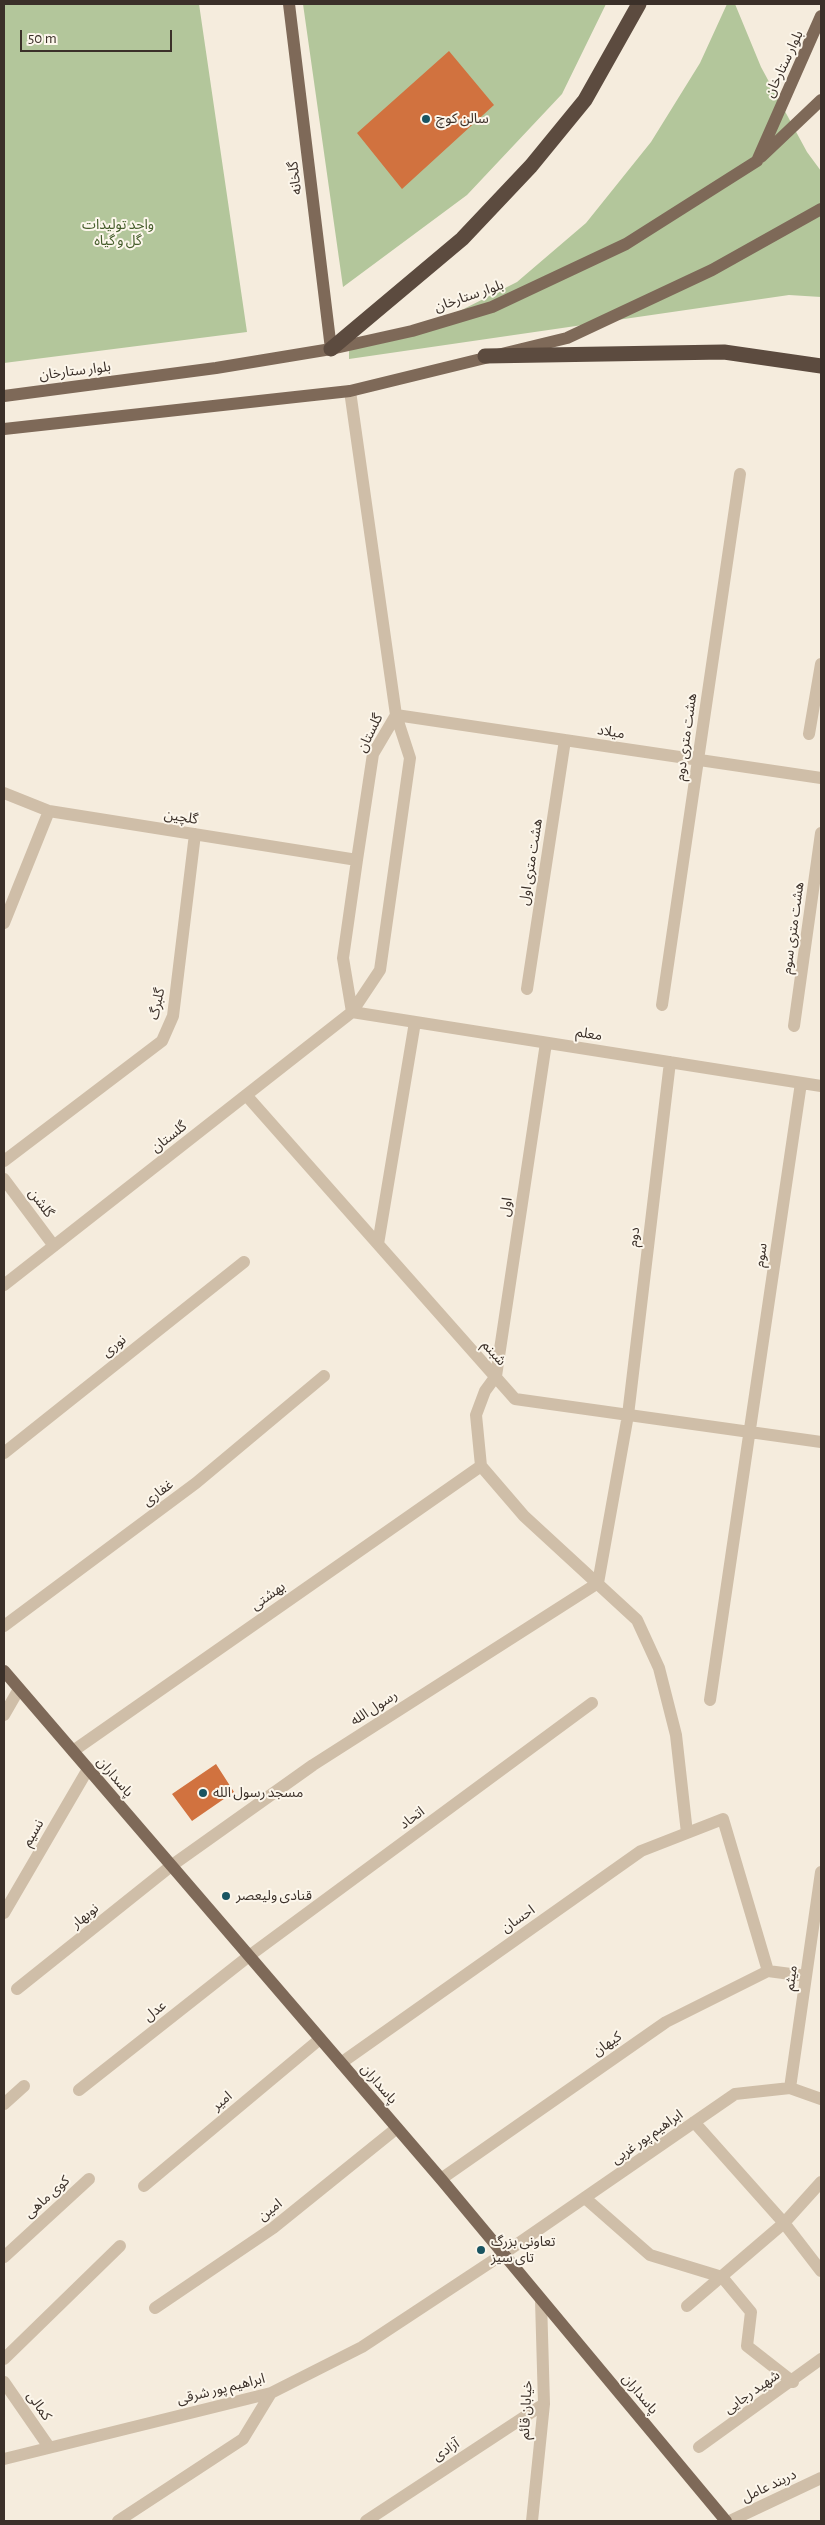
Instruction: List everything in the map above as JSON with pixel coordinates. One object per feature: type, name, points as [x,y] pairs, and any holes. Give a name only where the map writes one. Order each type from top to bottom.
[{"type":"highway","points":[[331,349],[462,239],[531,166],[585,100],[639,4]]},
{"type":"highway","points":[[485,356],[724,352],[821,366]]},
{"type":"main road","name":"گلخانه","points":[[289,4],[331,349]]},
{"type":"main road","name":"بلوار ستارخان","points":[[4,396],[216,368],[331,349],[412,331],[492,307],[626,244],[756,161],[821,16]]},
{"type":"main road","points":[[756,161],[821,100]]},
{"type":"main road","points":[[4,428],[350,391],[485,356],[568,338],[712,270],[821,209]]},
{"type":"main road","name":"پاسداران","points":[[4,1671],[441,2179],[723,2520]]},
{"type":"street","points":[[350,391],[396,715]]},
{"type":"street","name":"هشت متری دوم","points":[[662,1005],[740,474]]},
{"type":"street","points":[[808,734],[821,664]]},
{"type":"street","name":"میلاد","points":[[396,715],[821,778]]},
{"type":"street","name":"گلستان","points":[[352,1012],[343,958],[357,860],[374,754],[396,715]]},
{"type":"street","name":"گلستان","points":[[4,1285],[352,1012],[380,970],[410,758],[396,715]]},
{"type":"street","name":"هشت متری اول","points":[[527,989],[565,740]]},
{"type":"street","name":"گلچین","points":[[4,793],[48,811],[357,860]]},
{"type":"street","points":[[4,924],[48,811]]},
{"type":"street","name":"گلبرگ","points":[[4,1161],[162,1041],[173,1016],[195,834]]},
{"type":"street","name":"هشت متری سوم","points":[[794,1026],[821,834]]},
{"type":"street","name":"معلم","points":[[352,1012],[821,1086]]},
{"type":"street","points":[[378,1244],[415,1022]]},
{"type":"street","name":"اول","points":[[496,1376],[546,1043]]},
{"type":"street","name":"دوم","points":[[598,1583],[628,1415],[670,1062]]},
{"type":"street","name":"سوم","points":[[710,1700],[801,1083]]},
{"type":"street","name":"شبنم","points":[[246,1095],[496,1376],[514,1399],[821,1442]]},
{"type":"street","name":"گلشن","points":[[4,1179],[54,1246]]},
{"type":"street","name":"نوری","points":[[4,1453],[244,1262]]},
{"type":"street","name":"غفاری","points":[[4,1626],[196,1483],[324,1376]]},
{"type":"street","points":[[496,1376],[485,1391],[476,1416],[481,1466],[524,1516],[637,1620],[659,1668],[676,1735],[687,1833]]},
{"type":"street","name":"بهشتی","points":[[73,1751],[481,1466]]},
{"type":"street","name":"رسول الله","points":[[171,1866],[313,1765],[598,1583]]},
{"type":"street","points":[[4,1715],[19,1689]]},
{"type":"street","name":"اتحاد","points":[[249,1956],[592,1703]]},
{"type":"street","name":"نسیم","points":[[4,1913],[88,1769]]},
{"type":"street","name":"احسان","points":[[341,2063],[641,1851],[723,1819],[768,1971]]},
{"type":"street","name":"نوبهار","points":[[17,1989],[171,1866]]},
{"type":"street","name":"میثم","points":[[790,2088],[821,1872]]},
{"type":"street","name":"عدل","points":[[79,2090],[249,1956]]},
{"type":"street","points":[[768,1971],[806,1976]]},
{"type":"street","name":"کیهان","points":[[441,2179],[666,2022],[768,1971]]},
{"type":"street","name":"امیر","points":[[144,2186],[320,2039]]},
{"type":"street","points":[[4,2104],[24,2086]]},
{"type":"street","name":"ابراهیم پور غربی","points":[[503,2254],[735,2094],[790,2088],[821,2099]]},
{"type":"street","points":[[694,2122],[784,2223],[821,2271]]},
{"type":"street","name":"امین","points":[[155,2308],[273,2228],[397,2128]]},
{"type":"street","name":"کوی ماهی","points":[[4,2257],[89,2179]]},
{"type":"street","points":[[687,2306],[784,2223],[821,2182]]},
{"type":"street","points":[[585,2198],[650,2256],[722,2277],[751,2312],[747,2346],[792,2382]]},
{"type":"street","points":[[4,2360],[120,2246]]},
{"type":"street","name":"ابراهیم پور شرقی","points":[[4,2459],[271,2392],[362,2348],[503,2254]]},
{"type":"street","name":"خیابان قائم","points":[[532,2521],[544,2404],[542,2300]]},
{"type":"street","name":"شهید رجایی","points":[[699,2447],[792,2382],[821,2359]]},
{"type":"street","name":"کمالی","points":[[4,2382],[49,2447]]},
{"type":"street","points":[[118,2521],[243,2439],[271,2392]]},
{"type":"street","name":"آزادی","points":[[366,2521],[544,2404]]},
{"type":"street","name":"دربند عامل","points":[[723,2520],[821,2478]]},
{"type":"green space","name":"واحد تولیدات گل و گیاه","points":[[4,4],[199,4],[247,332],[4,363]]},
{"type":"green space","points":[[303,4],[606,4],[562,94],[467,195],[343,287]]},
{"type":"green space","points":[[727,4],[735,4],[761,67],[807,152],[821,171],[821,297],[789,295],[349,359],[349,347],[434,324],[517,282],[586,223],[651,142],[700,63]]},
{"type":"building","name":"سالن کوچ","points":[[449,51],[494,105],[402,189],[357,133]]},
{"type":"building","name":"مسجد رسول الله","points":[[216,1764],[234,1792],[192,1821],[172,1794]]},
{"type":"place","name":"سالن کوچ","points":[[426,119]]},
{"type":"place","name":"مسجد رسول الله","points":[[203,1793]]},
{"type":"place","name":"قنادی ولیعصر","points":[[226,1896]]},
{"type":"place","name":"تعاونی بزرگ تای سیز","points":[[481,2250]]}]
